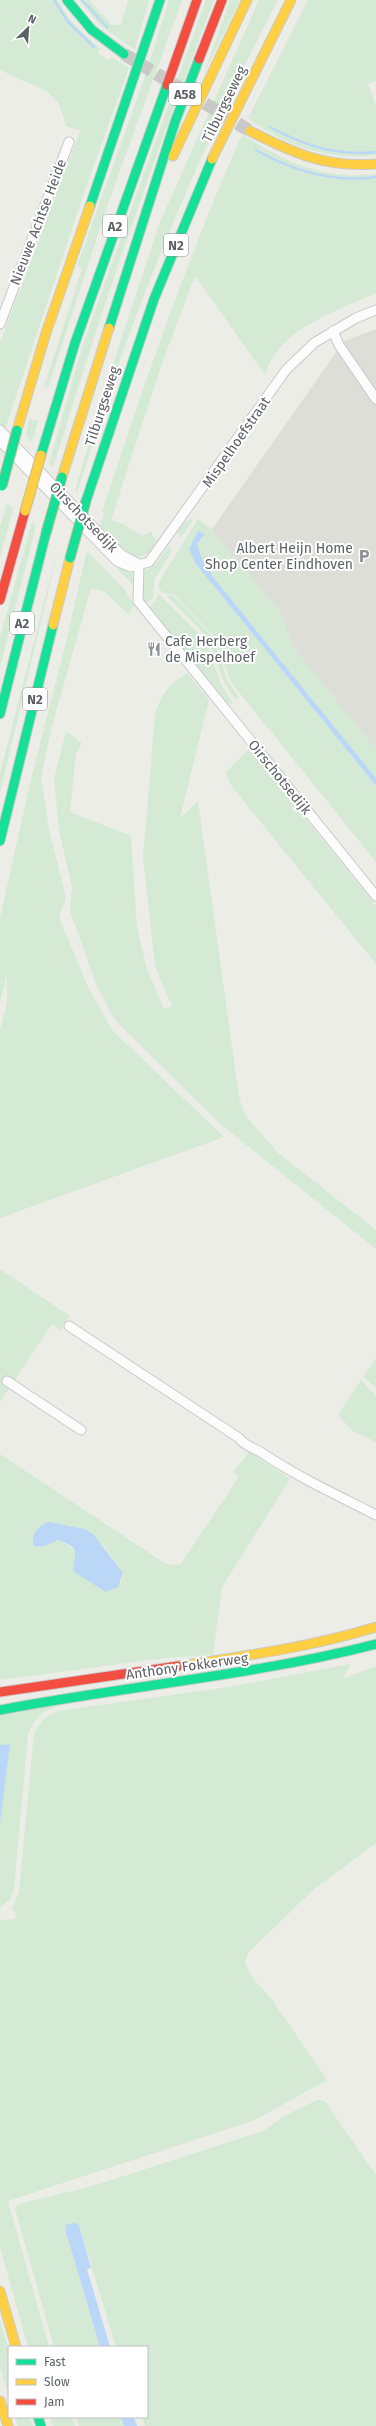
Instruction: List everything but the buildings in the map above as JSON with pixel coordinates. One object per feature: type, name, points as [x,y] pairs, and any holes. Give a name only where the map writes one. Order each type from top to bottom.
[{"type":"main road","points":[[67,0],[83,21],[124,54]]},
{"type":"main road","points":[[1,490],[17,430],[51,318],[160,0]]},
{"type":"main road","name":"A2","points":[[0,600],[41,455],[75,343],[197,0]]},
{"type":"main road","name":"Tilburgseweg","points":[[0,714],[46,533],[100,354],[155,190],[175,122],[222,0]]},
{"type":"main road","name":"A2","points":[[155,190],[188,128],[247,0]]},
{"type":"main road","name":"Tilburgseweg","points":[[0,841],[70,558],[86,501],[129,368],[180,233],[229,124],[291,0]]},
{"type":"main road","points":[[250,131],[291,152],[313,161],[332,165],[359,166],[376,164]]},
{"type":"main road","name":"Anthony Fokkerweg","points":[[0,1692],[283,1650],[343,1637],[376,1627]]},
{"type":"main road","name":"Anthony Fokkerweg","points":[[0,1710],[62,1698],[287,1665],[376,1644]]},
{"type":"main road","points":[[0,2291],[16,2346]]},
{"type":"main road","points":[[0,2401],[8,2426]]},
{"type":"street","name":"Nieuwe Achtse Heide","points":[[0,324],[69,142]]},
{"type":"street","name":"Mispelhoefstraat","points":[[139,564],[149,562],[154,558],[286,370],[314,343],[333,331],[376,310]]},
{"type":"street","points":[[333,331],[339,345],[376,399]]},
{"type":"street","name":"Oirschotsedijk","points":[[0,430],[104,539],[122,555],[139,564]]},
{"type":"street","name":"Oirschotsedijk","points":[[0,441],[117,561],[131,567],[139,564]]},
{"type":"street","name":"Oirschotsedijk","points":[[139,564],[138,602],[376,896]]},
{"type":"street","points":[[69,1326],[234,1435],[246,1446],[256,1450],[296,1476],[376,1515]]},
{"type":"street","points":[[7,1381],[81,1430]]},
{"type":"shaded area","points":[[376,329],[376,755],[203,542],[344,341]]},
{"type":"green space","points":[[0,0],[57,0],[71,21],[100,49],[98,53],[108,60],[111,57],[129,68],[85,190],[5,429],[0,426],[0,343],[80,131],[66,126],[59,104],[46,91],[0,70]]},
{"type":"green space","points":[[79,0],[89,0],[112,25],[121,25],[128,0],[149,0],[135,50],[100,25]]},
{"type":"green space","points":[[169,0],[182,0],[109,201],[48,388],[44,387],[82,268],[77,266],[141,88]]},
{"type":"green space","points":[[206,0],[214,0],[129,232],[53,468],[49,463],[82,347]]},
{"type":"green space","points":[[230,0],[240,0],[203,76]]},
{"type":"green space","points":[[259,0],[278,0],[213,132],[173,223],[120,360],[77,493],[75,490],[115,358],[160,222]]},
{"type":"green space","points":[[308,0],[376,0],[376,81],[368,84],[376,106],[376,155],[342,156],[309,149],[293,144],[277,136],[248,118]]},
{"type":"green space","points":[[242,135],[274,153],[305,167],[338,174],[376,174],[376,293],[327,315],[296,334],[282,345],[272,359],[265,375],[195,276],[160,369],[111,520],[123,524],[142,536],[152,531],[152,535],[160,542],[144,555],[138,557],[131,556],[118,547],[104,534],[106,531],[102,527],[99,529],[104,513],[102,512],[167,322],[203,228]]},
{"type":"green space","points":[[29,419],[38,421],[33,439],[29,442],[26,434]]},
{"type":"green space","points":[[0,447],[120,567],[132,573],[134,586]]},
{"type":"green space","points":[[7,503],[13,509],[0,557],[0,527]]},
{"type":"green space","points":[[191,519],[193,520],[180,539],[178,531],[186,521]]},
{"type":"green space","points":[[198,519],[209,527],[281,612],[293,647],[376,749],[376,778],[214,578],[203,561],[197,544],[204,534],[198,531],[190,548],[196,564],[376,786],[376,862],[231,682],[213,635],[173,594],[165,594],[158,588],[160,580]]},
{"type":"green space","points":[[32,522],[36,526],[0,668],[0,637]]},
{"type":"green space","points":[[168,547],[172,551],[154,580],[153,597],[146,604],[141,598],[142,573],[156,564]]},
{"type":"green space","points":[[58,548],[55,563],[0,793],[0,773]]},
{"type":"green space","points":[[88,552],[124,589],[134,605],[128,614],[105,592],[91,588],[52,726],[41,777],[49,829],[66,897],[59,917],[88,987],[112,1030],[224,1137],[0,1218],[0,1030],[7,1003],[7,975],[0,1003],[0,918],[32,775],[67,638],[86,554]]},
{"type":"green space","points":[[158,593],[205,640],[221,684],[233,703],[228,705],[149,607],[156,601]]},
{"type":"green space","points":[[172,595],[212,636],[228,681],[239,698],[236,700],[224,682],[208,638],[167,596]]},
{"type":"green space","points":[[187,673],[209,700],[180,818],[198,801],[239,1097],[245,1115],[277,1152],[376,1230],[376,1249],[220,1124],[114,1019],[96,984],[70,911],[72,887],[59,831],[54,779],[66,731],[82,743],[76,754],[70,812],[131,836],[137,928],[147,969],[164,1009],[172,1006],[155,966],[143,857],[155,715],[160,701],[166,691]]},
{"type":"green space","points":[[249,749],[376,906],[376,964],[232,787],[225,773]]},
{"type":"green space","points":[[0,1269],[70,1316],[60,1330],[52,1324],[0,1402]]},
{"type":"green space","points":[[376,1358],[376,1388],[363,1377]]},
{"type":"green space","points":[[361,1380],[376,1396],[376,1442],[353,1431],[338,1415]]},
{"type":"green space","points":[[249,1452],[290,1479],[222,1587],[213,1655],[165,1658],[0,1680],[0,1454],[166,1564],[180,1565],[239,1477],[233,1472]],"holes":[[[85,1529],[91,1533],[106,1549],[123,1573],[121,1582],[73,1567],[76,1558],[75,1554],[71,1547],[63,1542],[58,1540],[42,1547],[34,1546],[32,1543]]]},
{"type":"green space","points":[[351,1664],[342,1679],[376,1666],[376,1843],[314,1889],[248,1953],[245,1963],[252,1977],[273,2001],[327,2080],[255,2120],[8,2201],[49,2346],[28,2346],[0,2247],[0,1920],[15,1919],[16,1914],[12,1908],[19,1892],[34,1732],[44,1718],[58,1711],[228,1687]]},
{"type":"green space","points":[[56,1704],[56,1707],[39,1717],[33,1724],[28,1734],[14,1888],[11,1898],[0,1908],[0,1716]]},
{"type":"green space","points":[[317,2100],[323,2100],[376,2175],[376,2426],[145,2426],[142,2418],[148,2418],[148,2346],[116,2346],[79,2225],[65,2229],[100,2346],[54,2346],[15,2208],[19,2204],[96,2185],[263,2131],[284,2116]]},
{"type":"green space","points":[[0,2321],[8,2348],[8,2394],[0,2368]]},
{"type":"green space","points":[[15,2418],[30,2418],[33,2426],[18,2426]]},
{"type":"green space","points":[[50,2418],[72,2418],[75,2426],[53,2426]]},
{"type":"green space","points":[[76,2418],[121,2418],[124,2426],[79,2426]]},
{"type":"water","points":[[198,531],[205,534],[197,544],[203,561],[214,578],[376,778],[376,786],[196,564],[189,549]]},
{"type":"water","points":[[49,1522],[85,1529],[93,1534],[123,1573],[118,1587],[106,1592],[77,1574],[73,1570],[75,1551],[65,1543],[58,1540],[42,1547],[34,1546],[33,1538],[36,1531],[42,1525]]},
{"type":"water","points":[[10,1744],[0,1823],[0,1745]]},
{"type":"water","points":[[75,2223],[79,2225],[91,2268],[87,2269],[110,2346],[100,2346],[65,2229],[67,2224]]},
{"type":"water","points":[[121,2418],[134,2418],[137,2426],[124,2426]]},
{"type":"waterway","points":[[54,0],[69,23],[94,47]]},
{"type":"waterway","points":[[82,0],[107,27]]},
{"type":"waterway","points":[[270,127],[283,134],[322,148],[348,152],[376,152]]},
{"type":"waterway","points":[[256,150],[284,164],[314,174],[344,178],[376,177]]},
{"type":"tunnel","points":[[124,54],[250,131]]},
{"type":"traffic: fast","points":[[67,0],[92,30],[124,54]]},
{"type":"traffic: fast","points":[[90,206],[160,0]]},
{"type":"traffic: fast","points":[[109,328],[175,122],[199,59]]},
{"type":"traffic: fast","points":[[41,455],[75,343],[167,85]]},
{"type":"traffic: fast","points":[[86,501],[154,299],[212,159]]},
{"type":"traffic: fast","points":[[2,486],[17,430]]},
{"type":"traffic: fast","points":[[46,533],[62,477]]},
{"type":"traffic: fast","points":[[70,558],[86,501]]},
{"type":"traffic: fast","points":[[0,714],[46,533]]},
{"type":"traffic: fast","points":[[0,841],[53,625]]},
{"type":"traffic: fast","points":[[0,1710],[235,1673],[329,1655],[376,1644]]},
{"type":"traffic: fast","points":[[38,2418],[41,2426]]},
{"type":"traffic: slow","points":[[173,156],[247,0]]},
{"type":"traffic: slow","points":[[212,159],[291,0]]},
{"type":"traffic: slow","points":[[250,131],[281,146],[325,161],[341,164],[376,164]]},
{"type":"traffic: slow","points":[[17,430],[46,333],[90,206]]},
{"type":"traffic: slow","points":[[62,477],[109,328]]},
{"type":"traffic: slow","points":[[25,511],[41,455]]},
{"type":"traffic: slow","points":[[53,625],[70,558]]},
{"type":"traffic: slow","points":[[178,1666],[253,1655],[327,1640],[376,1627]]},
{"type":"traffic: slow","points":[[0,2291],[16,2346]]},
{"type":"traffic: slow","points":[[0,2401],[8,2426]]},
{"type":"traffic: jam","points":[[167,85],[197,0]]},
{"type":"traffic: jam","points":[[199,59],[222,0]]},
{"type":"traffic: jam","points":[[0,600],[25,511]]},
{"type":"traffic: jam","points":[[0,1692],[178,1666]]},
{"type":"place","name":"Albert Heijn Home Shop Center Eindhoven","points":[[364,556]]},
{"type":"place","name":"Cafe Herberg de Mispelhoef","points":[[154,649]]}]
